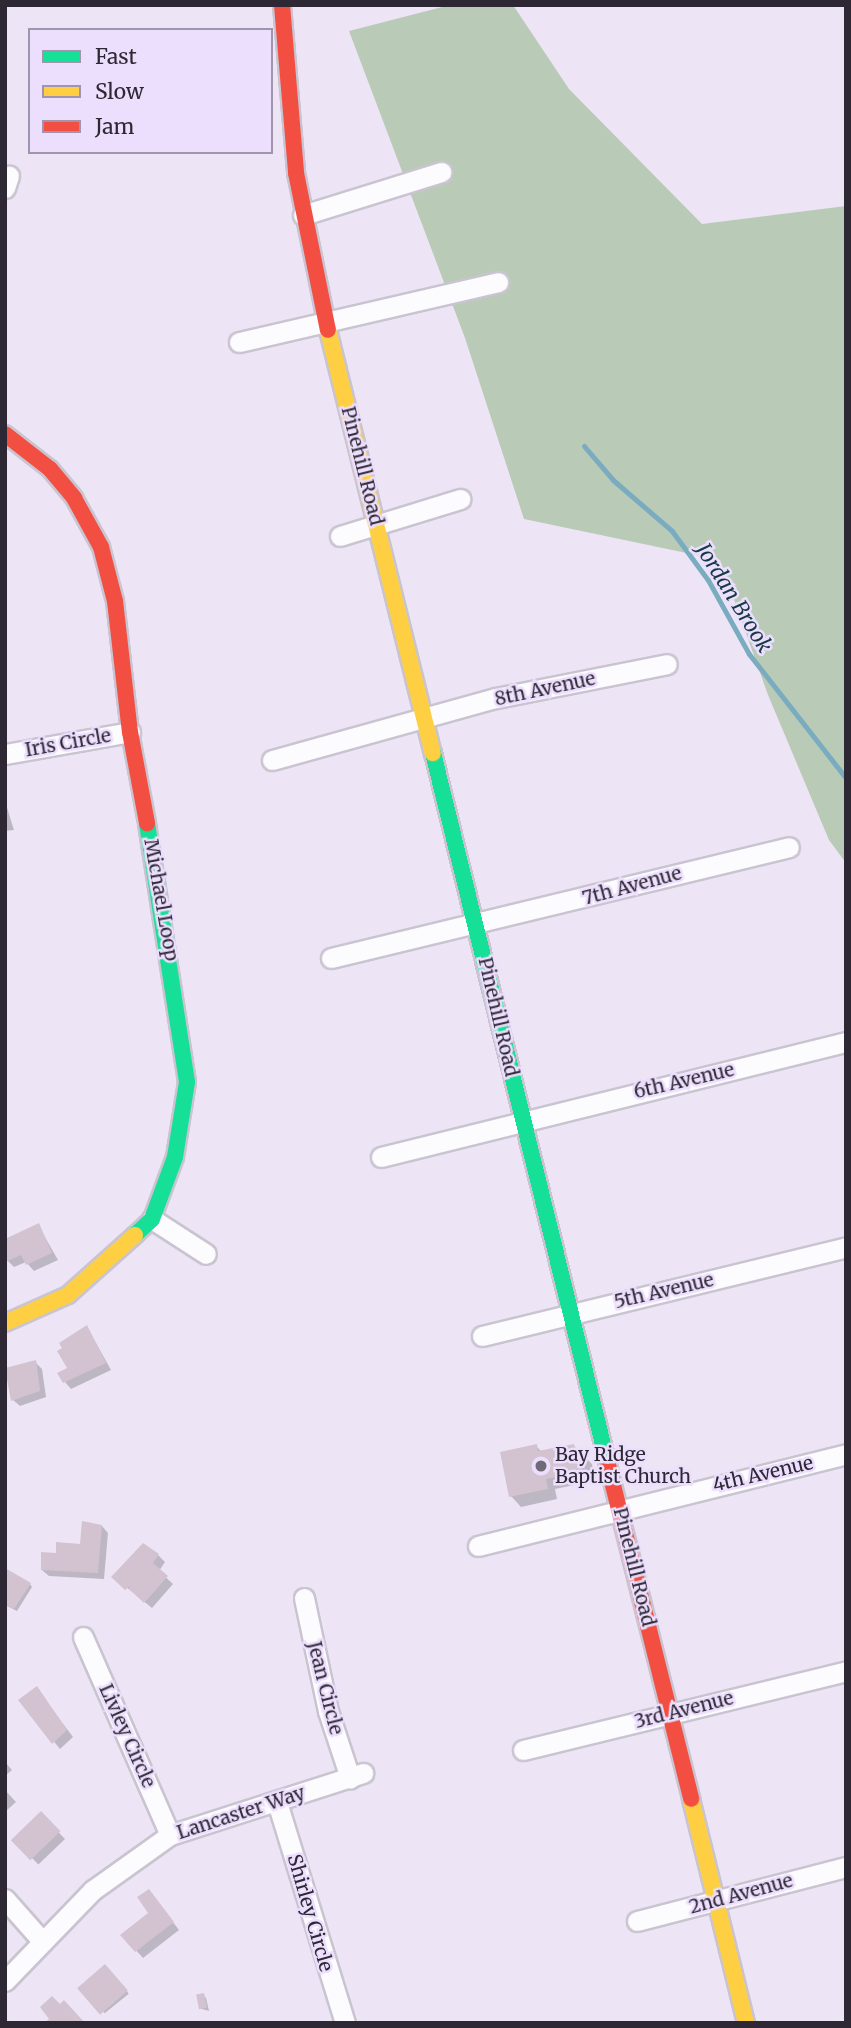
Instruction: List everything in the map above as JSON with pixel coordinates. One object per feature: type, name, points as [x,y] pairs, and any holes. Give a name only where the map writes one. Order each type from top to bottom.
[{"type":"street","name":"Pinehill Road","points":[[282,5],[303,215],[327,320],[746,2023]]},
{"type":"street","points":[[303,215],[441,172]]},
{"type":"street","points":[[239,342],[498,282]]},
{"type":"street","name":"Michael Loop","points":[[5,434],[58,478],[85,514],[101,547],[125,661],[130,732],[164,918],[187,1082],[175,1157],[152,1219],[68,1296],[5,1323]]},
{"type":"street","points":[[340,536],[460,499]]},
{"type":"street","name":"8th Avenue","points":[[272,760],[496,698],[667,664]]},
{"type":"street","name":"Iris Circle","points":[[5,754],[130,732]]},
{"type":"street","name":"7th Avenue","points":[[331,958],[789,847]]},
{"type":"street","name":"6th Avenue","points":[[381,1157],[522,1119],[846,1042]]},
{"type":"street","points":[[152,1219],[206,1254]]},
{"type":"street","name":"5th Avenue","points":[[482,1336],[846,1247]]},
{"type":"street","name":"4th Avenue","points":[[478,1546],[846,1454]]},
{"type":"street","name":"Jean Circle","points":[[304,1598],[328,1711],[356,1775]]},
{"type":"street","name":"Livley Circle","points":[[83,1637],[170,1835]]},
{"type":"street","name":"3rd Avenue","points":[[523,1750],[669,1712],[846,1671]]},
{"type":"street","name":"Lancaster Way","points":[[5,1981],[93,1890],[170,1835],[356,1775]]},
{"type":"street","name":"Shirley Circle","points":[[277,1802],[345,2023]]},
{"type":"street","name":"2nd Avenue","points":[[637,1921],[846,1867]]},
{"type":"street","points":[[5,1899],[43,1942]]},
{"type":"green space","points":[[450,5],[513,5],[569,89],[702,224],[846,206],[846,863],[829,840],[768,695],[720,560],[524,519],[465,338],[349,31]]},
{"type":"building","points":[[39,1223],[52,1253],[26,1265],[21,1255],[5,1262],[5,1239]]},
{"type":"building","points":[[87,1325],[106,1363],[63,1383],[57,1373],[67,1368],[57,1351],[62,1348],[59,1343]]},
{"type":"building","points":[[36,1360],[40,1391],[11,1401],[5,1368]]},
{"type":"building","name":"Bay Ridge Baptist Church","points":[[537,1444],[538,1451],[574,1444],[576,1453],[582,1452],[583,1460],[577,1461],[580,1472],[546,1479],[548,1489],[509,1497],[500,1452]]},
{"type":"building","points":[[82,1521],[102,1525],[98,1573],[41,1570],[41,1552],[56,1553],[56,1542],[80,1544]]},
{"type":"building","points":[[143,1543],[159,1554],[153,1563],[168,1576],[144,1603],[129,1589],[130,1586],[125,1590],[111,1577]]},
{"type":"building","points":[[5,1568],[31,1583],[14,1609],[5,1605]]},
{"type":"building","points":[[37,1686],[67,1730],[52,1744],[18,1700]]},
{"type":"building","points":[[41,1811],[60,1831],[30,1860],[11,1840]]},
{"type":"building","points":[[149,1889],[174,1922],[135,1952],[120,1935],[148,1913],[137,1897]]},
{"type":"building","points":[[105,1964],[128,1990],[100,2015],[77,1988]]},
{"type":"building","points":[[204,1993],[207,2008],[199,2009],[196,1995]]},
{"type":"building","points":[[52,1996],[60,2004],[64,2000],[85,2023],[44,2023],[49,2019],[40,2007]]},
{"type":"waterway","name":"Jordan Brook","points":[[584,446],[613,480],[672,531],[708,580],[749,654],[846,778]]},
{"type":"traffic: fast","points":[[433,753],[608,1465]]},
{"type":"traffic: fast","points":[[135,1235],[152,1219],[175,1157],[187,1082],[147,823]]},
{"type":"traffic: slow","points":[[328,330],[433,753]]},
{"type":"traffic: slow","points":[[5,1323],[68,1295],[135,1235]]},
{"type":"traffic: slow","points":[[691,1799],[746,2023]]},
{"type":"traffic: jam","points":[[282,5],[296,173],[328,330]]},
{"type":"traffic: jam","points":[[5,434],[50,469],[74,498],[101,547],[115,601],[130,732],[147,823]]},
{"type":"traffic: jam","points":[[608,1465],[691,1799]]},
{"type":"place","name":"Bay Ridge Baptist Church","points":[[541,1466]]}]
